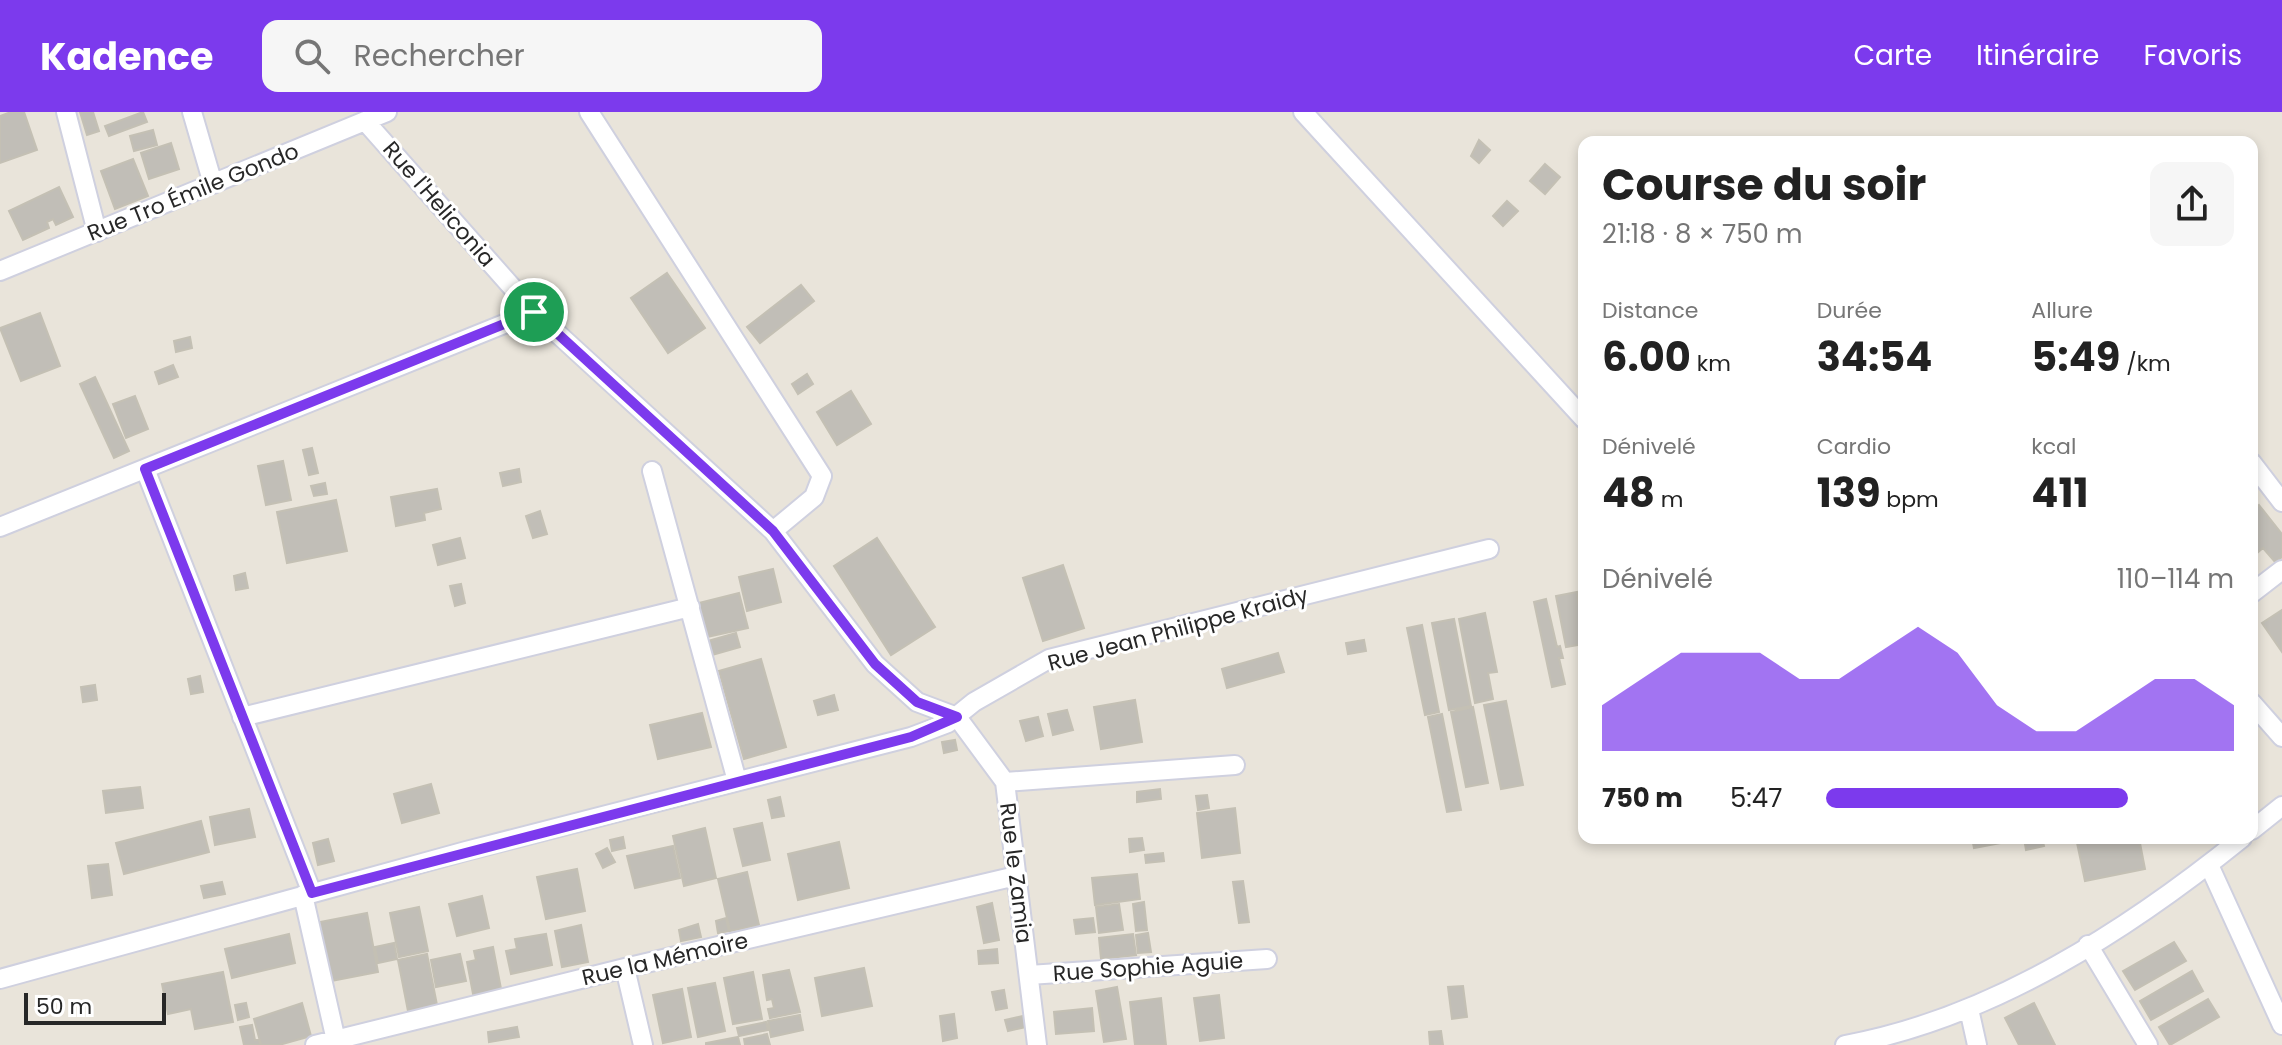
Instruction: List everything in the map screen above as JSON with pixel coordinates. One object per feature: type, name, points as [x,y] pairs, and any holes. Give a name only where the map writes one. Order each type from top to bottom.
[{"type":"street","points":[[66,112],[97,232]]},
{"type":"street","points":[[192,112],[213,184]]},
{"type":"street","points":[[589,112],[822,476],[814,497],[773,531]]},
{"type":"street","points":[[1303,112],[1578,412]]},
{"type":"street","name":"Rue Tro Émile Gondo","points":[[2,265],[97,232],[379,115]]},
{"type":"street","name":"Rue l'Heliconia","points":[[379,115],[534,312],[773,531],[875,664],[917,702],[957,717]]},
{"type":"street","points":[[0,527],[534,312]]},
{"type":"street","points":[[145,469],[307,894],[336,1042]]},
{"type":"street","points":[[652,471],[737,781]]},
{"type":"street","points":[[2258,471],[2282,502]]},
{"type":"street","name":"Rue Jean Philippe Kraidy","points":[[0,979],[307,894],[911,737],[957,717],[974,702],[1049,659],[1489,549]]},
{"type":"street","points":[[2258,588],[2282,570]]},
{"type":"street","points":[[242,717],[690,607]]},
{"type":"street","points":[[2258,710],[2282,737]]},
{"type":"street","name":"Rue le Zamia","points":[[957,717],[1005,782],[1037,1045]]},
{"type":"street","points":[[1005,782],[1235,765]]},
{"type":"street","points":[[2258,825],[2282,806]]},
{"type":"street","points":[[1854,1044],[1969,1009],[2088,945],[2209,865],[2235,844]]},
{"type":"street","points":[[2209,865],[2282,1025]]},
{"type":"street","name":"Rue la Mémoire","points":[[315,1045],[1016,876]]},
{"type":"street","points":[[2088,945],[2148,1045]]},
{"type":"street","name":"Rue Sophie Aguie","points":[[1029,975],[1267,959]]},
{"type":"street","points":[[625,968],[643,1045]]},
{"type":"street","points":[[1969,1009],[1977,1045]]},
{"type":"building","points":[[24,112],[37,150],[0,163],[0,116]]},
{"type":"building","points":[[80,112],[93,112],[99,131],[87,135]]},
{"type":"building","points":[[143,112],[147,122],[109,136],[105,126]]},
{"type":"building","points":[[153,130],[157,145],[134,151],[130,136]]},
{"type":"building","points":[[1479,140],[1490,150],[1479,163],[1471,156]]},
{"type":"building","points":[[171,143],[179,169],[149,179],[141,153]]},
{"type":"building","points":[[133,159],[148,196],[115,209],[101,171]]},
{"type":"building","points":[[1545,164],[1560,177],[1545,194],[1530,181]]},
{"type":"building","points":[[59,187],[73,217],[56,225],[53,219],[47,222],[49,228],[23,240],[9,211]]},
{"type":"building","points":[[1507,201],[1518,211],[1503,226],[1493,216]]},
{"type":"building","points":[[667,273],[705,328],[668,353],[631,298]]},
{"type":"building","points":[[801,285],[814,301],[760,343],[747,327]]},
{"type":"building","points":[[40,313],[60,366],[21,381],[0,328]]},
{"type":"building","points":[[190,337],[192,348],[176,352],[174,341]]},
{"type":"building","points":[[173,365],[178,377],[159,384],[155,372]]},
{"type":"building","points":[[807,374],[813,384],[798,394],[792,384]]},
{"type":"building","points":[[95,377],[129,451],[114,458],[80,384]]},
{"type":"building","points":[[851,391],[871,424],[837,445],[817,412]]},
{"type":"building","points":[[135,396],[148,429],[126,438],[113,404]]},
{"type":"building","points":[[312,448],[318,473],[309,475],[303,450]]},
{"type":"building","points":[[283,461],[291,500],[266,505],[258,466]]},
{"type":"building","points":[[519,469],[521,482],[503,486],[500,473]]},
{"type":"building","points":[[325,483],[327,494],[314,496],[311,486]]},
{"type":"building","points":[[437,489],[441,509],[424,513],[425,520],[396,526],[391,497]]},
{"type":"building","points":[[336,500],[347,551],[287,563],[277,512]]},
{"type":"building","points":[[2258,506],[2282,534],[2282,557],[2275,562],[2263,548],[2258,552]]},
{"type":"building","points":[[540,511],[547,534],[533,538],[526,516]]},
{"type":"building","points":[[460,538],[465,558],[438,565],[433,545]]},
{"type":"building","points":[[877,538],[935,627],[891,655],[834,566]]},
{"type":"building","points":[[1063,565],[1084,628],[1043,641],[1023,578]]},
{"type":"building","points":[[773,569],[781,602],[747,611],[739,577]]},
{"type":"building","points":[[245,573],[248,588],[236,590],[234,576]]},
{"type":"building","points":[[461,584],[465,603],[455,606],[450,586]]},
{"type":"building","points":[[1577,592],[1578,645],[1566,647],[1556,596]]},
{"type":"building","points":[[739,593],[748,628],[707,637],[699,603]]},
{"type":"building","points":[[1546,599],[1557,647],[1560,646],[1563,658],[1559,658],[1565,684],[1552,687],[1534,602]]},
{"type":"building","points":[[2282,610],[2282,652],[2262,623]]},
{"type":"building","points":[[1485,613],[1497,672],[1488,673],[1493,699],[1475,703],[1459,619]]},
{"type":"building","points":[[1454,619],[1471,706],[1449,710],[1432,623]]},
{"type":"building","points":[[1422,625],[1439,712],[1425,715],[1407,628]]},
{"type":"building","points":[[736,633],[740,647],[712,655],[708,641]]},
{"type":"building","points":[[1364,640],[1366,651],[1348,654],[1346,643]]},
{"type":"building","points":[[1278,653],[1284,672],[1227,688],[1222,669]]},
{"type":"building","points":[[761,659],[786,747],[744,759],[719,671]]},
{"type":"building","points":[[200,676],[203,692],[191,694],[188,679]]},
{"type":"building","points":[[95,685],[97,700],[83,702],[81,687]]},
{"type":"building","points":[[834,695],[838,710],[818,715],[814,701]]},
{"type":"building","points":[[1135,700],[1142,742],[1101,749],[1094,707]]},
{"type":"building","points":[[1506,701],[1523,785],[1501,789],[1484,705]]},
{"type":"building","points":[[1473,707],[1488,783],[1466,787],[1451,712]]},
{"type":"building","points":[[1067,710],[1073,730],[1053,735],[1048,714]]},
{"type":"building","points":[[702,713],[711,747],[658,759],[650,725]]},
{"type":"building","points":[[1442,714],[1461,810],[1447,812],[1428,717]]},
{"type":"building","points":[[1038,717],[1043,736],[1026,741],[1020,721]]},
{"type":"building","points":[[955,740],[957,750],[944,753],[942,742]]},
{"type":"building","points":[[431,784],[439,813],[402,823],[394,794]]},
{"type":"building","points":[[140,787],[143,808],[106,813],[103,791]]},
{"type":"building","points":[[1160,789],[1161,799],[1137,802],[1137,792]]},
{"type":"building","points":[[1207,795],[1209,808],[1198,810],[1196,796]]},
{"type":"building","points":[[780,797],[784,816],[772,818],[768,800]]},
{"type":"building","points":[[1235,808],[1240,853],[1202,858],[1197,813]]},
{"type":"building","points":[[249,809],[255,837],[215,845],[210,817]]},
{"type":"building","points":[[201,821],[209,852],[124,874],[116,843]]},
{"type":"building","points":[[762,823],[770,860],[743,866],[734,829]]},
{"type":"building","points":[[705,828],[716,878],[684,886],[673,836]]},
{"type":"building","points":[[623,837],[625,848],[612,851],[610,840]]},
{"type":"building","points":[[1142,838],[1144,850],[1130,852],[1129,839]]},
{"type":"building","points":[[328,839],[334,861],[318,865],[313,843]]},
{"type":"building","points":[[839,842],[849,888],[798,900],[788,854]]},
{"type":"building","points":[[1973,844],[1995,844],[1974,848]]},
{"type":"building","points":[[2025,844],[2044,844],[2044,846],[2026,850]]},
{"type":"building","points":[[2077,844],[2140,844],[2145,869],[2085,881]]},
{"type":"building","points":[[673,846],[680,878],[635,888],[627,856]]},
{"type":"building","points":[[607,848],[615,862],[603,868],[596,854]]},
{"type":"building","points":[[1163,853],[1164,861],[1146,863],[1145,855]]},
{"type":"building","points":[[108,864],[112,895],[92,898],[88,866]]},
{"type":"building","points":[[577,869],[585,911],[546,919],[537,877]]},
{"type":"building","points":[[747,872],[759,925],[730,931],[718,879]]},
{"type":"building","points":[[1137,874],[1140,899],[1095,905],[1092,878]]},
{"type":"building","points":[[1243,881],[1249,922],[1239,923],[1233,882]]},
{"type":"building","points":[[222,882],[225,894],[204,898],[201,886]]},
{"type":"building","points":[[482,896],[489,928],[457,936],[449,904]]},
{"type":"building","points":[[1144,902],[1147,930],[1136,931],[1133,904]]},
{"type":"building","points":[[992,903],[999,940],[984,943],[977,907]]},
{"type":"building","points":[[1119,904],[1123,930],[1099,933],[1096,907]]},
{"type":"building","points":[[419,907],[428,951],[399,957],[390,913]]},
{"type":"building","points":[[367,913],[378,972],[331,981],[320,922]]},
{"type":"building","points":[[726,918],[729,931],[718,933],[716,921]]},
{"type":"building","points":[[1093,918],[1095,932],[1076,934],[1074,920]]},
{"type":"building","points":[[698,924],[701,937],[681,941],[679,930]]},
{"type":"building","points":[[581,925],[588,962],[562,967],[555,931]]},
{"type":"building","points":[[1148,933],[1151,952],[1138,953],[1136,935]]},
{"type":"building","points":[[289,934],[295,963],[232,978],[225,949]]},
{"type":"building","points":[[546,934],[552,965],[511,974],[506,951],[517,949],[515,939]]},
{"type":"building","points":[[1133,934],[1136,955],[1101,959],[1099,938]]},
{"type":"building","points":[[2174,942],[2186,961],[2135,990],[2123,971]]},
{"type":"building","points":[[394,943],[397,959],[378,963],[375,947]]},
{"type":"building","points":[[493,947],[502,994],[474,999],[467,962],[476,960],[474,951]]},
{"type":"building","points":[[997,949],[998,963],[979,964],[978,951]]},
{"type":"building","points":[[427,954],[437,1005],[408,1011],[398,960]]},
{"type":"building","points":[[460,954],[466,981],[436,987],[431,960]]},
{"type":"building","points":[[864,968],[872,1006],[822,1016],[815,978]]},
{"type":"building","points":[[789,970],[800,1012],[770,1018],[768,1009],[774,1008],[772,999],[767,1000],[763,975]]},
{"type":"building","points":[[2192,971],[2203,991],[2151,1020],[2140,1001]]},
{"type":"building","points":[[223,972],[233,1022],[195,1029],[191,1009],[168,1014],[162,984]]},
{"type":"building","points":[[753,972],[762,1019],[733,1024],[724,978]]},
{"type":"building","points":[[715,983],[725,1031],[698,1037],[688,988]]},
{"type":"building","points":[[1463,986],[1467,1017],[1452,1019],[1448,987]]},
{"type":"building","points":[[1117,987],[1126,1039],[1104,1042],[1096,991]]},
{"type":"building","points":[[682,989],[691,1037],[663,1043],[653,995]]},
{"type":"building","points":[[1004,990],[1007,1008],[996,1010],[992,992]]},
{"type":"building","points":[[1219,995],[1224,1038],[1200,1041],[1194,998]]},
{"type":"building","points":[[1161,998],[1166,1045],[1135,1045],[1130,1002]]},
{"type":"building","points":[[2208,999],[2219,1017],[2170,1045],[2159,1027]]},
{"type":"building","points":[[246,1003],[249,1017],[238,1020],[235,1005]]},
{"type":"building","points":[[302,1003],[311,1036],[279,1045],[261,1045],[254,1019]]},
{"type":"building","points":[[2034,1003],[2055,1045],[2019,1045],[2005,1018]]},
{"type":"building","points":[[1092,1008],[1094,1031],[1056,1034],[1054,1012]]},
{"type":"building","points":[[954,1014],[957,1038],[943,1041],[940,1016]]},
{"type":"building","points":[[800,1015],[803,1030],[771,1037],[768,1021]]},
{"type":"building","points":[[1023,1016],[1026,1027],[1008,1031],[1005,1020]]},
{"type":"building","points":[[766,1022],[768,1030],[739,1036],[737,1028]]},
{"type":"building","points":[[252,1025],[255,1040],[259,1039],[260,1045],[244,1045],[240,1027]]},
{"type":"building","points":[[517,1027],[519,1037],[489,1042],[488,1032]]},
{"type":"building","points":[[1441,1031],[1443,1045],[1430,1045],[1429,1032]]},
{"type":"building","points":[[767,1034],[770,1045],[745,1045],[744,1039]]},
{"type":"building","points":[[738,1037],[740,1045],[706,1045],[706,1043]]},
{"type":"route","points":[[534,312],[773,531],[875,664],[917,702],[957,717],[911,737],[312,893],[145,469],[534,312]]}]
